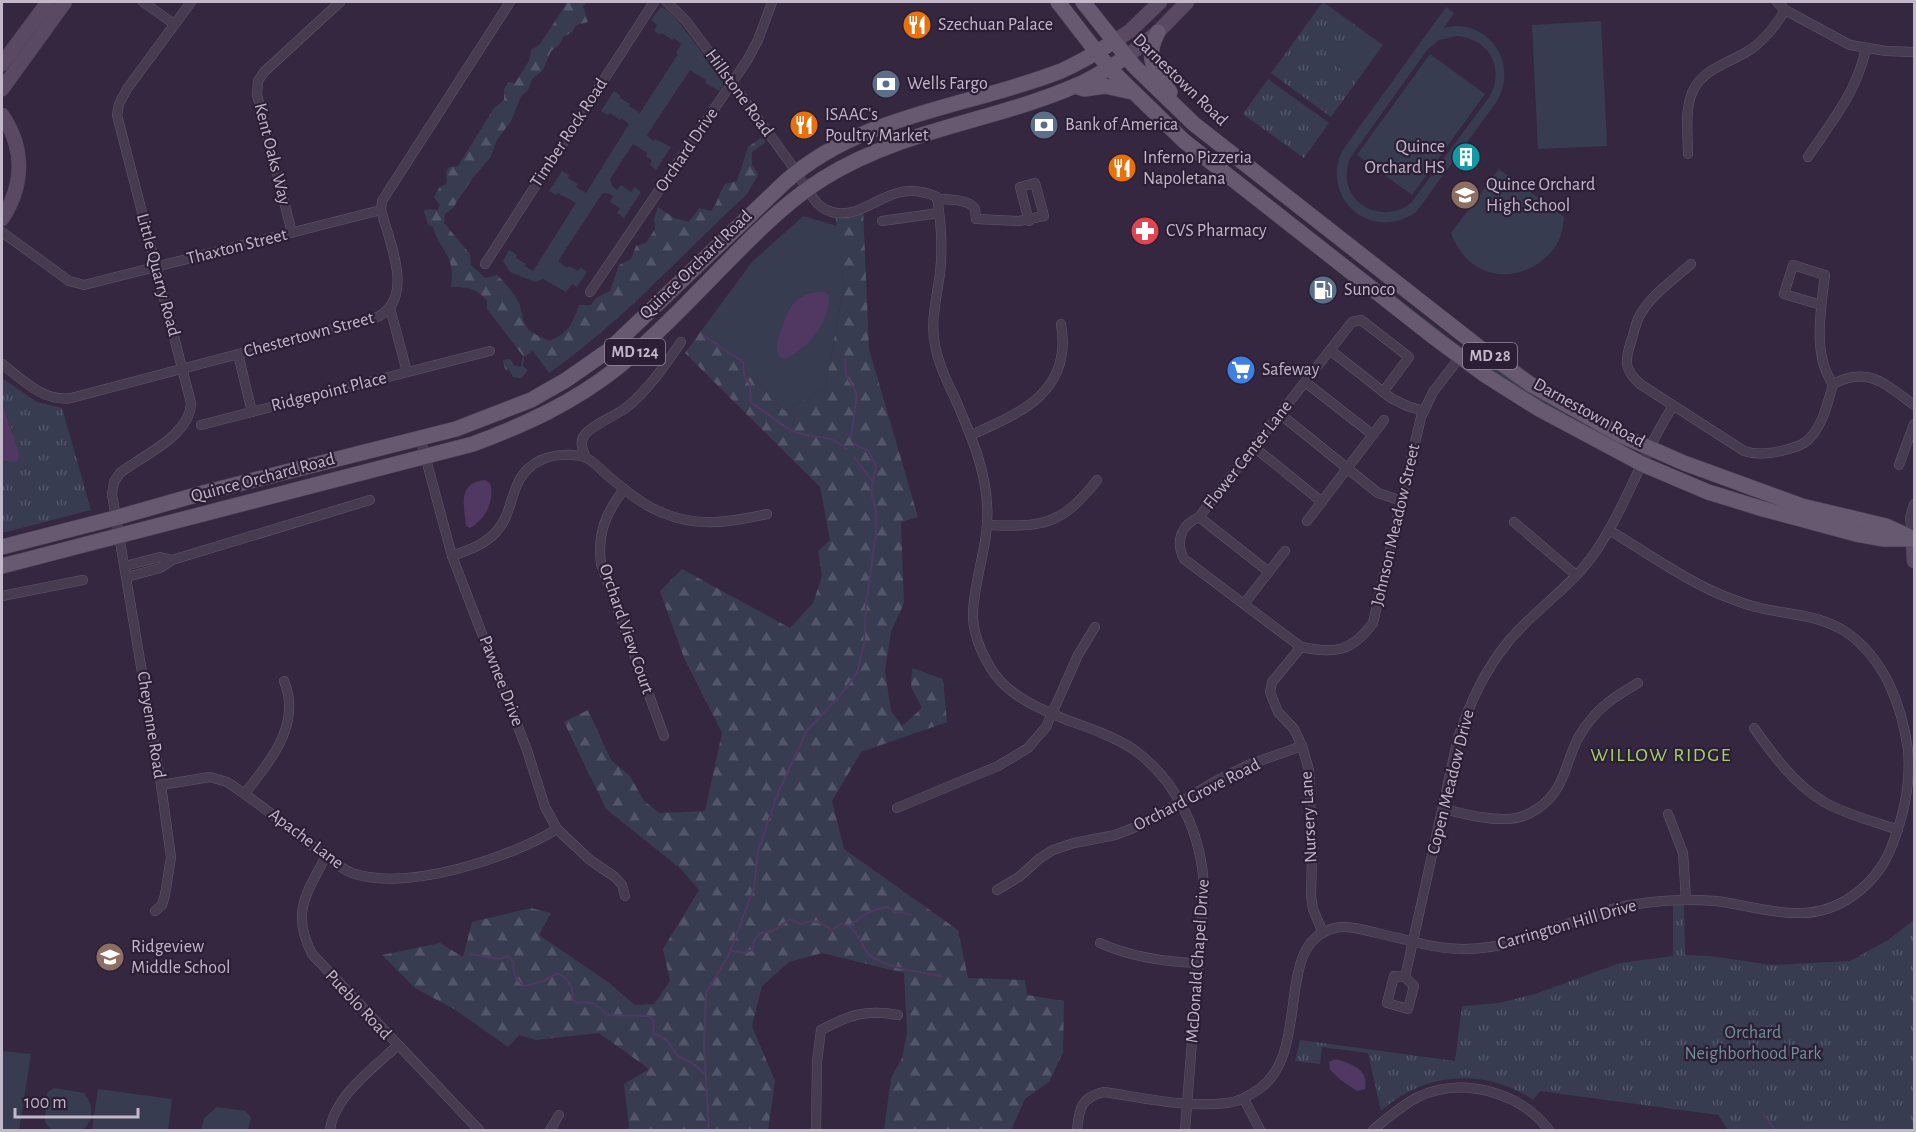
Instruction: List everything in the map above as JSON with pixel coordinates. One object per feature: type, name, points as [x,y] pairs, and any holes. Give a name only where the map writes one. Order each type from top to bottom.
[{"type":"main road","name":"Darnestown Road","points":[[1058,2],[1109,68],[1211,164],[1460,357],[1539,409],[1641,464],[1725,497],[1815,524],[1884,539],[1914,538]]},
{"type":"main road","name":"Darnestown Road","points":[[1083,2],[1126,57],[1177,109],[1243,164],[1501,364],[1554,399],[1648,449],[1759,491],[1832,514],[1886,525],[1914,538]]},
{"type":"main road","points":[[1158,32],[1153,41],[1152,66],[1169,91],[1177,109]]},
{"type":"main road","name":"Quince Orchard Road","points":[[2,547],[115,518],[203,492],[466,425],[531,400],[591,364],[628,332],[796,172],[842,142],[869,131],[1049,75],[1071,66],[1113,42]]},
{"type":"main road","name":"Quince Orchard Road","points":[[2,566],[473,444],[528,423],[595,384],[628,358],[778,212],[808,188],[876,150],[1075,86],[1126,57]]},
{"type":"main road","points":[[1075,86],[1084,89],[1105,86],[1132,92]]},
{"type":"main road","points":[[941,129],[950,120],[960,102]]},
{"type":"street","points":[[2,64],[48,2]]},
{"type":"street","points":[[2,89],[65,2]]},
{"type":"street","points":[[143,2],[174,24]]},
{"type":"street","name":"Little Quarry Road","points":[[118,536],[112,494],[117,477],[129,466],[175,435],[189,418],[191,396],[119,129],[118,109],[127,89],[191,2]]},
{"type":"street","name":"Kent Oaks Way","points":[[292,233],[256,95],[257,88],[264,72],[340,2]]},
{"type":"street","points":[[381,210],[382,201],[388,189],[510,2]]},
{"type":"street","name":"Timber Rock Road","points":[[485,264],[654,2]]},
{"type":"street","name":"Hillstone Road","points":[[667,2],[680,15],[733,83],[808,188]]},
{"type":"street","name":"Orchard Drive","points":[[590,292],[733,83],[753,50],[772,2]]},
{"type":"street","name":"Quince Orchard Road","points":[[1113,42],[1130,31],[1160,2]]},
{"type":"street","name":"Quince Orchard Road","points":[[1126,57],[1158,32],[1187,2]]},
{"type":"street","points":[[1777,2],[1785,10],[1850,45],[1914,52]]},
{"type":"street","points":[[1688,154],[1688,111],[1694,87],[1707,72],[1763,40],[1785,10]]},
{"type":"street","points":[[1808,157],[1854,88],[1862,70],[1866,48]]},
{"type":"street","points":[[2,115],[15,140],[20,173],[15,194],[2,219]]},
{"type":"street","points":[[808,188],[818,203],[826,210],[835,213],[846,213],[893,193],[913,191],[926,192],[937,199],[970,204],[975,209],[976,219],[1029,221]]},
{"type":"street","name":"McDonald Chapel Drive","points":[[937,199],[942,247],[935,302],[934,341],[943,372],[971,435],[984,478],[987,506],[985,544],[973,611],[979,645],[991,669],[1006,688],[1026,702],[1113,738],[1133,750],[1159,773],[1180,802],[1193,827],[1203,866],[1204,889],[1185,1131]]},
{"type":"street","name":"Thaxton Street","points":[[2,232],[62,276],[76,284],[91,285],[381,210]]},
{"type":"street","name":"Chestertown Street","points":[[2,364],[45,395],[62,399],[375,318],[390,308],[397,295],[398,277],[381,210]]},
{"type":"street","points":[[882,221],[939,213]]},
{"type":"street","points":[[1691,264],[1649,303],[1639,318],[1626,356],[1627,368],[1640,384],[1743,451],[1755,455],[1775,453],[1804,443],[1814,434],[1827,405],[1833,384],[1825,368],[1821,347],[1821,305],[1825,275],[1793,265],[1784,294],[1821,305]]},
{"type":"street","name":"Ridgepoint Place","points":[[390,308],[406,372]]},
{"type":"street","points":[[1383,392],[1409,357],[1360,320],[1352,322],[1330,350],[1383,392],[1398,403],[1424,411]]},
{"type":"street","points":[[971,435],[1011,418],[1033,404],[1041,395],[1054,376],[1062,358],[1064,342],[1061,324]]},
{"type":"street","points":[[586,458],[582,448],[582,439],[586,432],[628,406],[668,361],[681,342]]},
{"type":"street","name":"Flower Center Lane","points":[[1301,647],[1184,559],[1179,543],[1190,521],[1199,517],[1330,350]]},
{"type":"street","name":"Ridgepoint Place","points":[[201,424],[490,351]]},
{"type":"street","name":"Ridgepoint Place","points":[[237,354],[252,411]]},
{"type":"street","name":"Johnson Meadow Street","points":[[1301,647],[1336,651],[1357,640],[1373,623],[1424,411],[1433,392],[1460,357]]},
{"type":"street","points":[[1833,384],[1848,377],[1862,375],[1874,378],[1914,405]]},
{"type":"street","points":[[1305,382],[1372,435]]},
{"type":"street","name":"Copen Meadow Drive","points":[[1405,977],[1458,738],[1471,701],[1508,641],[1556,597],[1595,553],[1626,500],[1648,449],[1673,406]]},
{"type":"street","points":[[1280,414],[1378,493],[1402,501]]},
{"type":"street","points":[[1307,521],[1384,420]]},
{"type":"street","points":[[1899,465],[1914,424]]},
{"type":"street","name":"Pawnee Drive","points":[[420,437],[452,556],[527,750],[545,807],[557,829],[572,846],[615,877],[622,885],[625,896]]},
{"type":"street","points":[[1254,447],[1322,502]]},
{"type":"street","points":[[452,556],[482,545],[496,532],[507,514],[515,485],[526,470],[540,460],[555,457],[573,455],[586,458],[624,489],[663,513],[700,523],[735,521],[767,514]]},
{"type":"street","points":[[987,525],[1023,526],[1055,518],[1072,509],[1097,480]]},
{"type":"street","name":"Orchard View Court","points":[[624,489],[604,519],[600,536],[601,564],[664,736]]},
{"type":"street","points":[[127,577],[160,568],[172,560],[370,500]]},
{"type":"street","points":[[1914,504],[1910,518],[1914,538],[1914,561]]},
{"type":"street","points":[[1199,517],[1269,572]]},
{"type":"street","points":[[1514,522],[1576,575]]},
{"type":"street","name":"Carrington Hill Drive","points":[[1323,933],[1338,927],[1360,929],[1462,949],[1494,948],[1605,910],[1637,904],[1686,900],[1719,902],[1799,914],[1829,908],[1865,887],[1882,868],[1898,830],[1908,783],[1909,762],[1906,735],[1891,686],[1872,656],[1846,633],[1824,621],[1809,616],[1757,608],[1723,596],[1609,531]]},
{"type":"street","name":"Cheyenne Road","points":[[118,536],[127,577],[171,857],[165,895],[162,905],[155,911]]},
{"type":"street","points":[[1244,604],[1285,551]]},
{"type":"street","points":[[125,566],[160,557],[172,560]]},
{"type":"street","points":[[2,596],[83,580]]},
{"type":"street","points":[[897,808],[1017,756],[1040,735],[1052,714],[1078,655],[1095,627]]},
{"type":"street","name":"Nursery Lane","points":[[1301,647],[1272,682],[1270,692],[1278,712],[1294,729],[1309,770],[1311,896],[1313,909],[1323,933]]},
{"type":"street","points":[[245,793],[265,767],[283,735],[290,714],[290,694],[284,681]]},
{"type":"street","points":[[1443,809],[1490,819],[1509,819],[1527,815],[1547,802],[1558,788],[1564,777],[1575,742],[1585,726],[1610,699],[1638,683]]},
{"type":"street","points":[[1754,728],[1782,765],[1810,792],[1844,811],[1898,830]]},
{"type":"street","name":"Orchard Grove Road","points":[[998,890],[1019,877],[1040,858],[1053,850],[1131,829],[1248,765],[1302,746]]},
{"type":"street","name":"Apache Lane","points":[[161,785],[210,777],[227,782],[245,793],[326,856],[351,872],[372,877],[417,878],[450,871],[520,848],[557,829]]},
{"type":"street","points":[[1668,814],[1683,853],[1686,900]]},
{"type":"street","name":"Pueblo Road","points":[[326,856],[305,896],[301,920],[304,938],[321,965],[479,1131]]},
{"type":"street","points":[[1077,1131],[1081,1107],[1087,1098],[1095,1094],[1104,1092],[1187,1103],[1227,1103],[1244,1099],[1265,1085],[1279,1066],[1288,1044],[1297,976],[1303,954],[1310,944],[1323,933]]},
{"type":"street","points":[[1100,943],[1117,951],[1142,957],[1199,963]]},
{"type":"street","points":[[816,1131],[820,1030],[862,1012],[878,1011],[898,1015]]},
{"type":"street","points":[[330,1131],[334,1113],[343,1098],[397,1046]]},
{"type":"street","points":[[1373,1131],[1418,1097],[1434,1092],[1468,1088],[1510,1098],[1537,1117],[1549,1131]]},
{"type":"street","points":[[1244,1099],[1260,1131]]},
{"type":"street","points":[[550,1131],[559,1114]]},
{"type":"green space","points":[[566,2],[587,2],[583,6],[588,22],[576,25],[572,32],[563,37],[559,45],[551,51],[543,70],[532,79],[528,90],[521,96],[511,121],[497,140],[490,158],[472,179],[453,208],[445,214],[444,223],[470,254],[471,265],[485,278],[497,275],[510,290],[519,303],[526,327],[533,333],[550,341],[566,331],[579,305],[591,305],[596,298],[610,291],[619,265],[631,259],[636,246],[646,243],[655,229],[654,219],[658,207],[674,218],[689,222],[699,208],[711,211],[725,184],[737,181],[748,147],[762,137],[766,142],[752,152],[752,164],[758,175],[747,194],[627,310],[549,373],[533,351],[524,357],[523,366],[528,370],[522,378],[513,377],[510,371],[505,369],[503,360],[510,359],[514,365],[521,367],[523,356],[487,309],[487,301],[479,293],[462,287],[451,287],[450,261],[433,227],[428,225],[424,211],[437,210],[440,205],[434,197],[439,188],[447,183],[446,172],[449,167],[458,166],[494,108],[504,100],[504,89],[508,82],[515,83],[529,61],[531,50],[540,44]]},
{"type":"green space","points":[[1323,2],[1355,25],[1330,61],[1357,81],[1331,117],[1271,73]]},
{"type":"green space","points":[[661,7],[667,10],[683,28],[723,85],[719,91],[690,70],[647,135],[653,141],[655,139],[671,147],[656,170],[650,165],[652,160],[646,156],[647,153],[633,144],[610,179],[612,186],[617,190],[621,185],[631,192],[635,187],[641,192],[624,218],[617,213],[620,208],[610,202],[613,196],[607,193],[602,194],[558,261],[567,268],[569,266],[578,271],[581,267],[587,272],[577,287],[572,284],[566,292],[543,279],[535,282],[510,272],[503,261],[509,250],[533,271],[576,203],[558,193],[556,195],[549,191],[562,171],[578,184],[576,187],[586,193],[629,124],[621,118],[620,120],[610,113],[608,115],[601,111],[614,91],[640,113],[678,54],[676,53],[681,44],[674,38],[672,40],[654,31],[657,25],[651,20]]},
{"type":"green space","points":[[1446,7],[1454,13],[1444,28],[1460,26],[1474,29],[1486,36],[1495,46],[1502,58],[1504,72],[1503,87],[1497,101],[1417,211],[1401,220],[1384,222],[1369,219],[1355,212],[1345,200],[1338,186],[1337,169],[1342,151]],"holes":[[[1457,36],[1468,38],[1485,49],[1495,65],[1496,75],[1490,96],[1411,203],[1398,210],[1385,212],[1362,205],[1348,185],[1347,172],[1350,158],[1427,50],[1439,40]]]},
{"type":"green space","points":[[1601,21],[1607,146],[1538,149],[1532,25]]},
{"type":"green space","points":[[1355,25],[1383,45],[1357,81],[1329,61]]},
{"type":"green space","points":[[1430,54],[1485,94],[1412,195],[1357,155]]},
{"type":"green space","points":[[1268,79],[1329,123],[1304,158],[1243,114]]},
{"type":"green space","points":[[1499,169],[1564,217],[1560,238],[1542,261],[1530,268],[1505,274],[1492,273],[1468,260],[1451,233]]},
{"type":"green space","points":[[863,207],[869,349],[918,517],[901,522],[904,603],[891,632],[885,671],[891,711],[902,726],[922,708],[911,687],[912,668],[943,679],[947,722],[861,752],[832,801],[844,849],[958,930],[968,978],[1025,980],[1027,995],[1064,1001],[1063,1052],[1049,1082],[1025,1099],[1011,1130],[884,1130],[891,1078],[902,1058],[907,1033],[904,973],[822,953],[789,962],[762,986],[752,1026],[775,1081],[768,1130],[627,1130],[629,1127],[624,1084],[649,1069],[599,1033],[536,1040],[519,1035],[508,1047],[454,1009],[415,988],[382,955],[440,943],[463,957],[472,922],[531,908],[551,913],[539,935],[608,982],[635,1005],[654,1004],[670,981],[663,949],[699,890],[681,869],[606,809],[564,722],[588,710],[611,760],[630,776],[644,801],[660,813],[705,811],[722,733],[684,658],[660,591],[682,569],[790,628],[813,603],[822,576],[818,551],[830,540],[820,487],[685,353],[704,327],[785,411],[825,388],[844,286],[835,213]]},
{"type":"green space","points":[[803,216],[837,226],[844,286],[825,388],[785,411],[704,327],[752,262]]},
{"type":"green space","points":[[1312,232],[1460,346],[1567,412],[1565,415],[1525,394],[1460,349]]},
{"type":"green space","points":[[2,378],[37,402],[62,408],[91,510],[2,533],[2,461],[8,462],[13,433],[2,406]]},
{"type":"green space","name":"Orchard Neighborhood Park","points":[[1673,905],[1684,905],[1685,955],[1710,956],[1772,965],[1850,961],[1888,940],[1914,920],[1914,1130],[1728,1130],[1718,1115],[1540,1091],[1533,1100],[1514,1089],[1495,1082],[1475,1079],[1435,1082],[1416,1088],[1381,1111],[1368,1053],[1322,1047],[1320,1064],[1295,1061],[1300,1040],[1455,1061],[1462,1006],[1499,1003],[1535,994],[1620,963],[1673,956]]},
{"type":"green space","points":[[2,1051],[31,1054],[19,1130],[2,1130]]},
{"type":"green space","points":[[54,1088],[84,1093],[90,1102],[91,1117],[83,1130],[51,1130],[45,1122],[47,1093]]},
{"type":"green space","points":[[98,1089],[172,1099],[168,1130],[92,1130]]},
{"type":"green space","points":[[217,1107],[246,1111],[251,1118],[248,1130],[201,1130],[204,1118]]},
{"type":"shaded area","points":[[825,292],[829,296],[822,325],[810,341],[784,359],[779,356],[777,349],[790,308],[803,296]]},
{"type":"shaded area","points":[[2,406],[18,450],[17,462],[2,461]]},
{"type":"shaded area","points":[[485,480],[490,483],[490,502],[481,520],[470,528],[466,526],[464,497],[470,486]]},
{"type":"shaded area","points":[[1336,1059],[1353,1065],[1362,1072],[1366,1082],[1365,1089],[1357,1091],[1330,1070],[1329,1062]]},
{"type":"waterway","points":[[704,336],[743,362],[744,376],[750,384],[751,403],[798,433],[830,439],[846,449]]},
{"type":"waterway","points":[[845,359],[846,375],[857,394],[851,437]]},
{"type":"waterway","points":[[709,1130],[704,1045],[706,992],[728,957],[754,888],[758,851],[778,793],[807,730],[838,698],[857,673],[864,644],[866,604],[876,533],[876,511],[871,492],[876,466],[868,450],[854,443]]},
{"type":"waterway","points":[[854,457],[872,481]]},
{"type":"waterway","points":[[731,951],[745,953],[753,949],[754,941],[760,933],[773,931],[790,919],[801,924],[817,922],[831,930],[841,924],[849,926],[867,914],[882,908],[888,907],[896,913],[911,915]]},
{"type":"waterway","points":[[850,927],[875,959],[903,969],[941,976]]},
{"type":"waterway","points":[[471,954],[500,959],[508,956],[514,963],[515,976],[524,986],[541,982],[558,973],[570,984],[572,999],[577,1003],[594,1004],[607,1015],[649,1016],[654,1022],[653,1033],[666,1039],[678,1056],[692,1063],[704,1073]]},
{"type":"waterway","points":[[1762,1112],[1775,1130]]},
{"type":"place","name":"Szechuan Palace","points":[[917,25]]},
{"type":"place","name":"Wells Fargo","points":[[886,84]]},
{"type":"place","name":"ISAAC's Poultry Market","points":[[804,125]]},
{"type":"place","name":"Bank of America","points":[[1044,125]]},
{"type":"place","name":"Quince Orchard HS","points":[[1466,157]]},
{"type":"place","name":"Inferno Pizzeria Napoletana","points":[[1122,168]]},
{"type":"place","name":"Quince Orchard High School","points":[[1465,195]]},
{"type":"place","name":"CVS Pharmacy","points":[[1145,231]]},
{"type":"place","name":"Sunoco","points":[[1323,290]]},
{"type":"place","name":"Safeway","points":[[1241,370]]},
{"type":"place","name":"Ridgeview Middle School","points":[[110,957]]},
{"type":"district","name":"WILLOW RIDGE","points":[[1661,755]]}]
